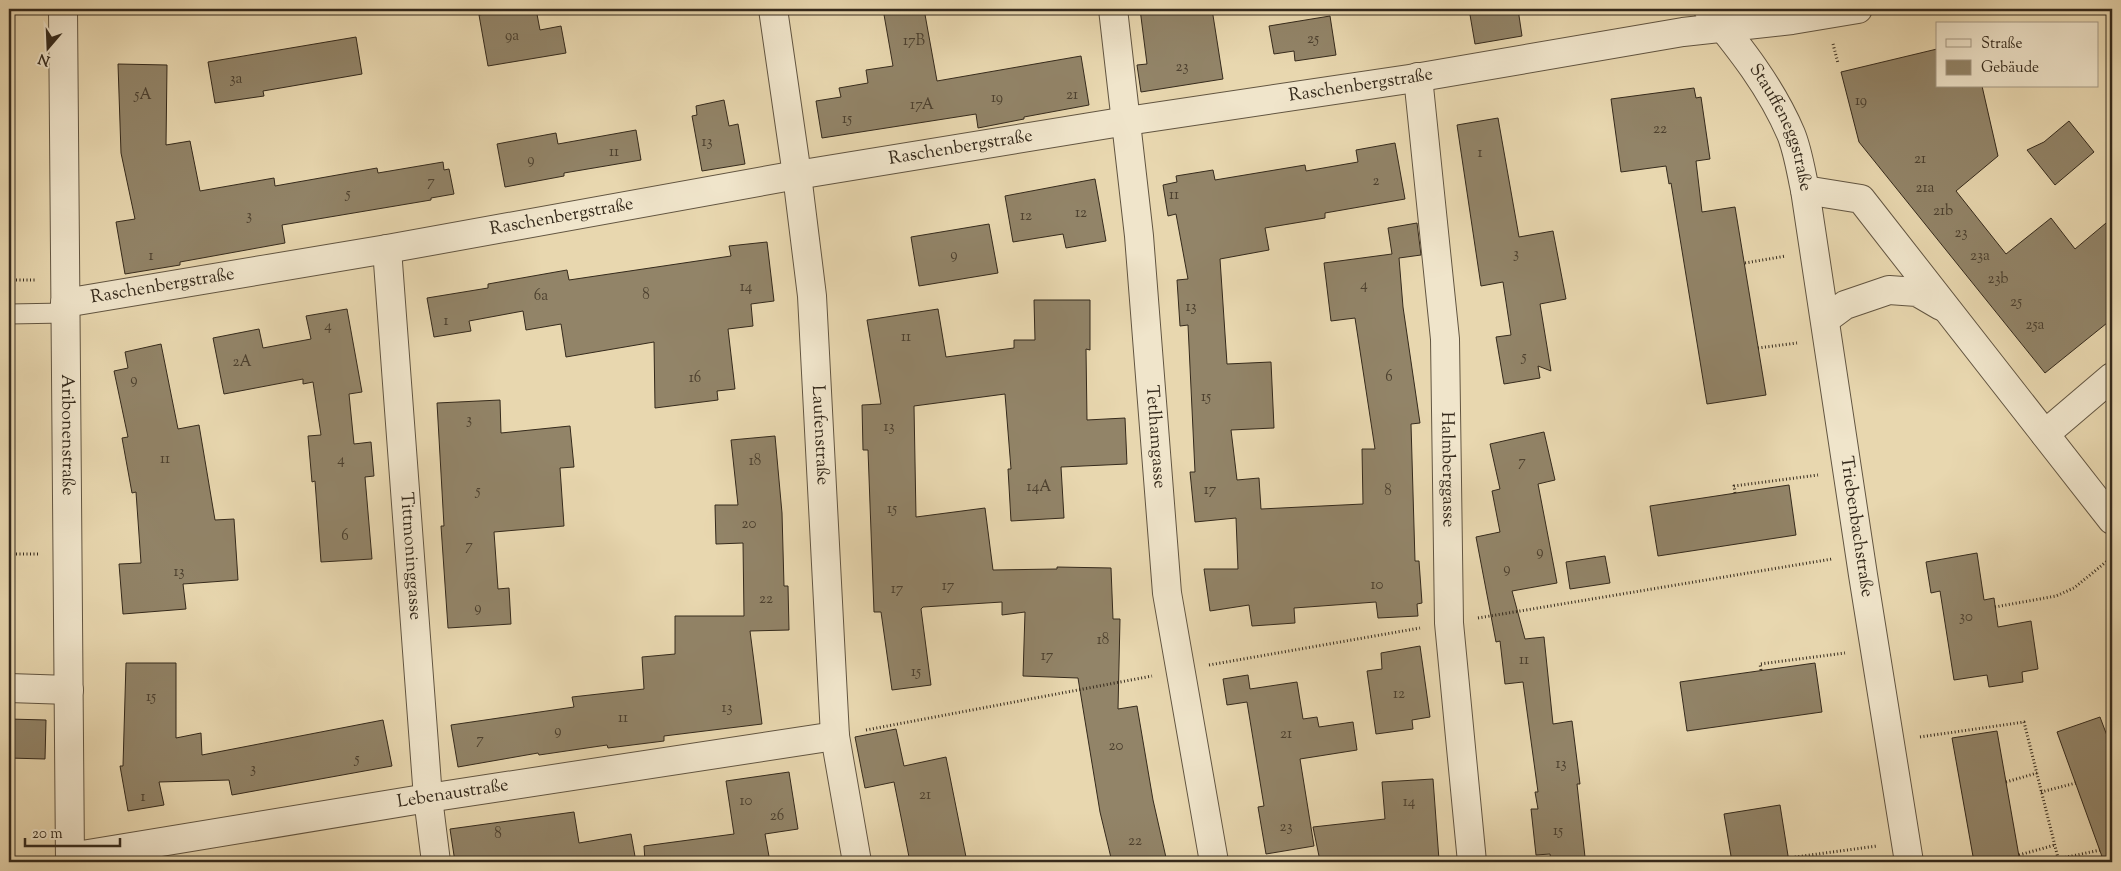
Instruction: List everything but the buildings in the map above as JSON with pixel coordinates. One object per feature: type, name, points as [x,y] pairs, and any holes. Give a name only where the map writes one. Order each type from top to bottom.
[{"type":"street","name":"Aribonenstraße","points":[[63,9],[70,859]]},
{"type":"street","name":"Laufenstraße","points":[[773,9],[812,296],[836,736],[857,862]]},
{"type":"street","name":"Tetlhamgasse","points":[[1113,9],[1139,236],[1167,593],[1214,862]]},
{"type":"street","name":"Raschenbergstraße","points":[[65,308],[797,175],[1127,120],[1418,77],[1683,32],[1716,18],[1792,20],[1858,9]]},
{"type":"street","name":"Stauffeneggstraße","points":[[1716,18],[1770,90],[1792,136],[1805,190],[1861,199],[2112,520]]},
{"type":"street","name":"Halmberggasse","points":[[1418,77],[1445,339],[1449,623],[1472,862]]},
{"type":"street","name":"Triebenbachstraße","points":[[1805,190],[1907,852]]},
{"type":"street","name":"Tittmoninggasse","points":[[387,249],[428,798],[436,862]]},
{"type":"street","name":"Stauffeneggstraße","points":[[1827,329],[1845,306],[1889,290],[1917,292],[1945,308]]},
{"type":"street","points":[[2045,434],[2112,377]]},
{"type":"street","points":[[9,688],[69,690]]},
{"type":"street","name":"Lebenaustraße","points":[[70,859],[428,798],[836,736]]},
{"type":"lane","points":[[9,314],[65,308]]},
{"type":"path","points":[[1744,263],[1815,252]]},
{"type":"path","points":[[1758,348],[1827,329]]},
{"type":"path","points":[[1735,493],[1734,486],[1847,471]]},
{"type":"path","points":[[1995,607],[2056,596],[2074,588],[2112,556]]},
{"type":"path","points":[[836,736],[1181,670],[1841,558]]},
{"type":"path","points":[[1760,670],[1760,664],[1875,648]]},
{"type":"path","points":[[1890,742],[2024,722],[2059,860],[2100,850]]},
{"type":"path","points":[[2006,782],[2037,773]]},
{"type":"path","points":[[2041,792],[2076,783]]},
{"type":"path","points":[[2019,855],[2055,845]]},
{"type":"path","points":[[1788,858],[1907,852]]}]
